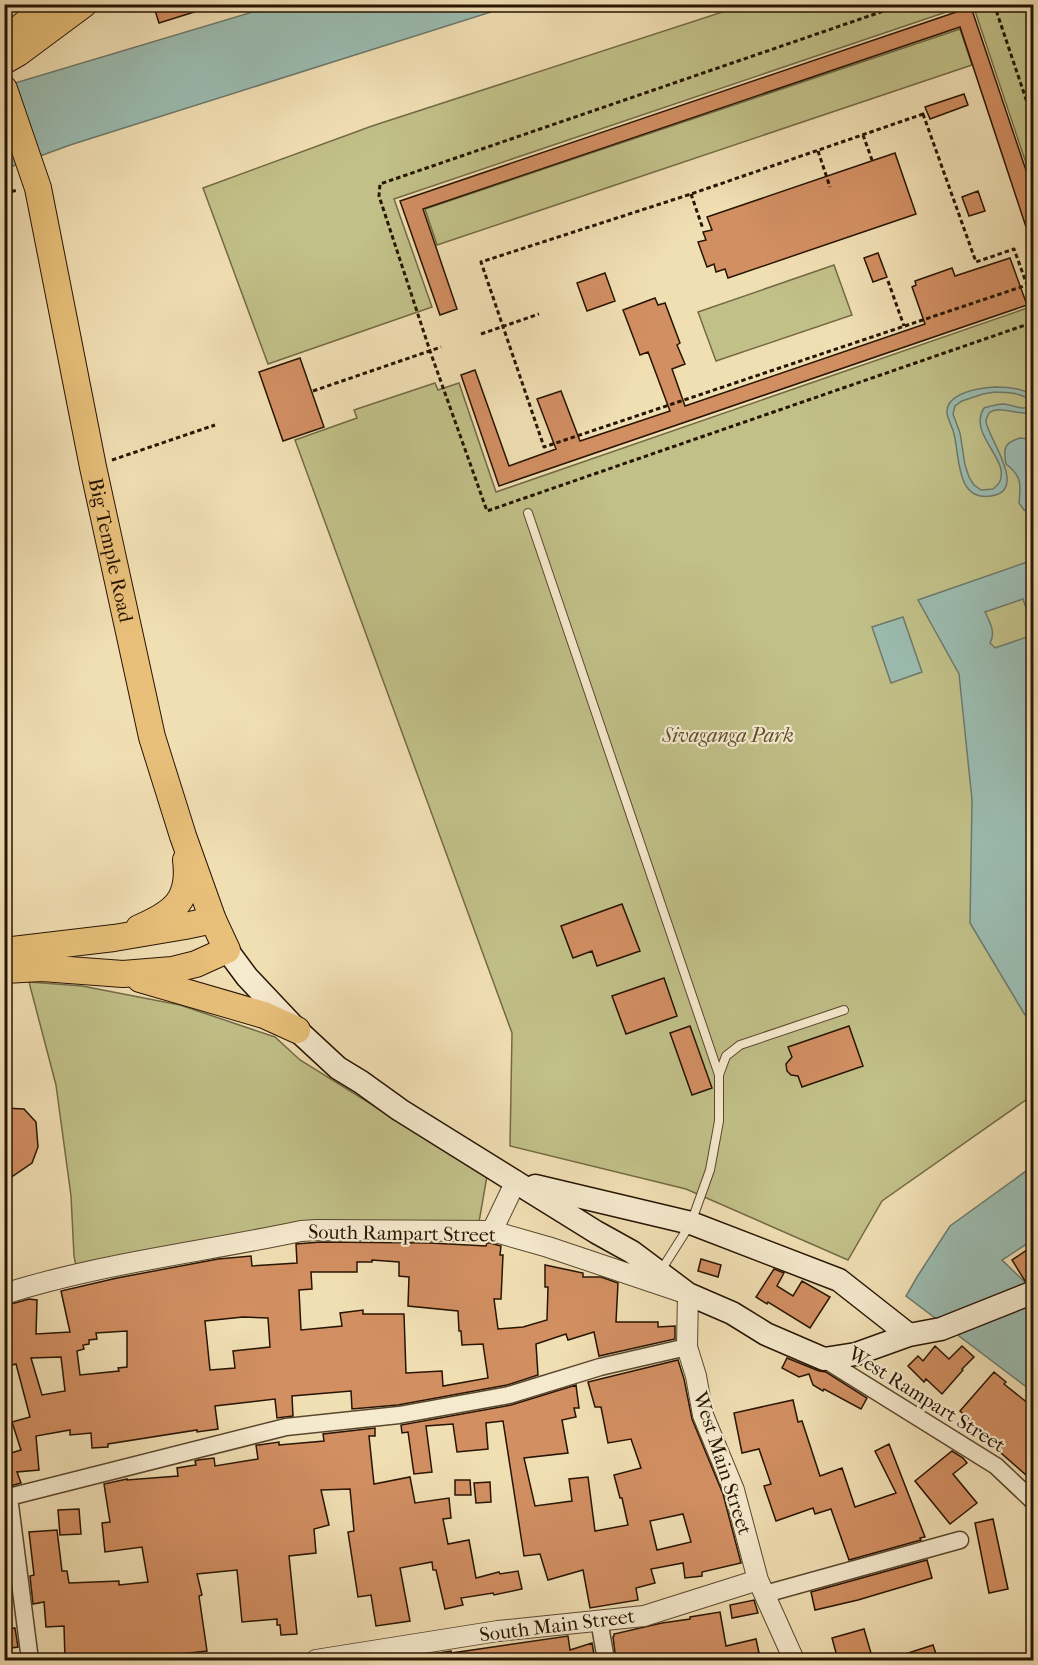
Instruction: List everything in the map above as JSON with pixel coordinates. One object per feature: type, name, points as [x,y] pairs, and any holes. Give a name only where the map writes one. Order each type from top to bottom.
[{"type":"main road","points":[[4,48],[20,28],[52,4]]},
{"type":"main road","points":[[4,61],[84,4]]},
{"type":"main road","name":"Big Temple Road","points":[[4,89],[38,188],[93,467],[152,737],[183,836],[213,920],[227,950]]},
{"type":"main road","points":[[114,938],[158,920],[174,907],[184,894],[188,878],[183,836]]},
{"type":"main road","points":[[9,963],[60,946],[213,920]]},
{"type":"main road","points":[[9,963],[42,968],[123,974],[172,970],[196,964],[227,950],[247,977],[297,1030],[338,1068],[400,1110],[632,1252],[688,1294],[732,1313],[766,1334],[824,1359],[856,1354],[909,1335],[941,1329],[1034,1292]]},
{"type":"main road","points":[[123,974],[264,1015],[297,1030]]},
{"type":"main road","points":[[516,1181],[691,1223],[839,1280],[909,1335]]},
{"type":"street","points":[[492,1231],[516,1181]]},
{"type":"street","name":"South Rampart Street","points":[[4,1294],[46,1281],[301,1231],[317,1230],[492,1231],[548,1247],[688,1294]]},
{"type":"street","name":"West Main Street","points":[[688,1294],[687,1347],[696,1376],[703,1415],[734,1490],[761,1587],[794,1660]]},
{"type":"street","points":[[30,1660],[7,1493],[286,1427],[399,1415],[509,1395],[600,1367],[687,1347]]},
{"type":"street","name":"West Rampart Street","points":[[824,1359],[996,1466],[1034,1502]]},
{"type":"street","points":[[761,1587],[960,1540]]},
{"type":"street","name":"South Main Street","points":[[316,1660],[498,1631],[644,1616],[761,1587]]},
{"type":"street","points":[[599,1620],[606,1660]]},
{"type":"lane","points":[[528,513],[719,1075],[719,1121],[710,1170],[691,1223],[660,1272]]},
{"type":"lane","points":[[719,1075],[726,1056],[740,1045],[844,1010]]},
{"type":"path","points":[[904,4],[381,184],[379,196],[430,351],[487,511],[1034,322]]},
{"type":"path","points":[[994,4],[1034,123]]},
{"type":"path","points":[[923,114],[976,262],[1014,249],[1027,285],[544,447],[481,262],[818,151],[923,114]]},
{"type":"path","points":[[863,135],[872,160]]},
{"type":"path","points":[[818,151],[830,187]]},
{"type":"path","points":[[691,194],[704,229]]},
{"type":"path","points":[[888,281],[904,326]]},
{"type":"path","points":[[481,334],[539,314]]},
{"type":"path","points":[[313,391],[441,347]]},
{"type":"path","points":[[93,467],[215,425]]},
{"type":"green space","points":[[747,4],[967,5],[394,199],[432,307],[268,364],[203,188],[372,126]]},
{"type":"green space","points":[[973,5],[1033,5],[1033,184]]},
{"type":"green space","points":[[960,29],[972,65],[437,245],[425,209]]},
{"type":"green space","points":[[834,265],[852,315],[716,361],[698,312]]},
{"type":"green space","name":"Sivaganga Park","points":[[1033,306],[1033,1095],[882,1201],[848,1260],[686,1189],[510,1146],[512,1033],[295,440],[357,418],[354,410],[435,383],[438,390],[459,383],[496,492]]},
{"type":"green space","points":[[29,982],[82,986],[180,1005],[275,1037],[300,1060],[487,1176],[479,1222],[385,1221],[77,1271],[71,1196],[56,1085]]},
{"type":"water","points":[[276,5],[513,5],[70,145],[5,169],[5,86]]},
{"type":"water","points":[[989,387],[1010,388],[1029,393],[1033,396],[1033,405],[1033,412],[998,410],[989,413],[986,421],[1007,474],[1007,484],[1002,492],[991,496],[980,496],[971,492],[965,485],[947,408],[958,396]],"holes":[[[995,392],[1022,395],[1033,405],[1022,408],[1004,404],[984,408],[980,418],[981,428],[1000,465],[1001,474],[999,483],[993,489],[981,490],[974,485],[965,465],[960,433],[953,414],[955,406],[962,401]]]},
{"type":"water","points":[[1020,438],[1029,439],[1033,447],[1033,513],[1024,510],[1019,503],[1018,477],[1006,464],[1006,447]]},
{"type":"water","points":[[1033,560],[1033,628],[1023,599],[985,612],[992,631],[990,643],[995,648],[1033,635],[1034,1014],[1025,1015],[970,923],[972,800],[959,674],[918,600]]},
{"type":"water","points":[[903,617],[922,672],[891,683],[872,627]]},
{"type":"water","points":[[1033,1166],[1033,1240],[1002,1260],[1033,1290],[1033,1392],[906,1296],[950,1226]]},
{"type":"building","points":[[153,4],[206,4],[207,8],[159,23]]},
{"type":"building","points":[[971,7],[1034,194],[1034,241],[1031,242],[960,27],[423,209],[457,309],[440,315],[400,201]]},
{"type":"building","points":[[964,94],[968,105],[930,119],[925,107]]},
{"type":"building","points":[[895,153],[916,214],[728,278],[725,269],[716,272],[714,264],[707,267],[698,242],[706,240],[703,232],[712,230],[707,217]]},
{"type":"building","points":[[978,191],[985,211],[969,216],[962,197]]},
{"type":"building","points":[[878,253],[887,277],[873,282],[864,258]]},
{"type":"building","points":[[1010,258],[1027,305],[499,486],[461,375],[475,370],[509,466],[556,449],[537,399],[561,391],[580,441],[670,411],[648,352],[640,355],[623,310],[655,298],[658,305],[665,303],[685,364],[672,369],[685,406],[925,324],[912,287],[916,285],[915,281],[952,268],[955,276]]},
{"type":"building","points":[[605,273],[615,301],[587,311],[577,283]]},
{"type":"building","points":[[300,358],[324,427],[283,441],[259,372]]},
{"type":"building","points":[[622,904],[640,951],[597,966],[592,951],[573,958],[561,926]]},
{"type":"building","points":[[664,978],[677,1016],[626,1034],[612,996]]},
{"type":"building","points":[[690,1026],[712,1088],[692,1095],[670,1033]]},
{"type":"building","points":[[849,1026],[863,1066],[802,1087],[798,1076],[791,1075],[787,1071],[786,1064],[792,1057],[788,1047]]},
{"type":"building","points":[[4,1108],[24,1109],[36,1122],[38,1147],[32,1163],[4,1182]]},
{"type":"building","points":[[321,1242],[430,1243],[486,1246],[490,1243],[501,1246],[500,1255],[503,1255],[501,1299],[494,1299],[498,1329],[523,1327],[547,1320],[548,1287],[545,1287],[545,1265],[583,1273],[583,1277],[601,1277],[618,1283],[616,1322],[658,1322],[658,1327],[675,1326],[675,1339],[599,1356],[594,1332],[568,1340],[566,1334],[536,1344],[538,1375],[507,1385],[398,1405],[352,1409],[351,1391],[292,1396],[293,1416],[277,1418],[275,1399],[215,1406],[218,1429],[197,1432],[197,1430],[108,1444],[108,1447],[92,1448],[91,1433],[70,1435],[70,1430],[36,1436],[39,1470],[17,1472],[21,1483],[7,1487],[4,1480],[4,1441],[8,1441],[11,1453],[21,1450],[12,1422],[30,1417],[16,1364],[4,1367],[4,1306],[29,1299],[37,1300],[36,1334],[70,1332],[61,1291],[218,1259],[251,1256],[252,1266],[297,1263],[296,1244]],"holes":[[[372,1260],[399,1262],[399,1276],[409,1277],[408,1306],[458,1311],[462,1345],[483,1344],[488,1378],[443,1386],[442,1371],[406,1373],[404,1314],[363,1314],[363,1310],[340,1313],[342,1326],[301,1330],[299,1290],[312,1289],[311,1272],[357,1272],[357,1262],[372,1262]],[[243,1317],[268,1318],[270,1347],[233,1351],[235,1368],[210,1370],[205,1321]],[[127,1331],[127,1367],[118,1368],[119,1371],[80,1375],[77,1351],[84,1349],[83,1345],[89,1344],[89,1340],[97,1339],[96,1333]],[[61,1357],[65,1391],[42,1395],[31,1358]]]},
{"type":"building","points":[[1034,1248],[1034,1275],[1025,1281],[1012,1260]]},
{"type":"building","points":[[701,1259],[721,1265],[718,1277],[698,1271]]},
{"type":"building","points":[[774,1269],[784,1273],[777,1286],[793,1296],[802,1281],[830,1297],[810,1328],[756,1297]]},
{"type":"building","points":[[935,1346],[949,1359],[962,1346],[974,1357],[942,1394],[926,1379],[924,1382],[908,1366],[918,1356],[923,1361]]},
{"type":"building","points":[[787,1358],[826,1372],[867,1398],[861,1409],[813,1385],[809,1374],[799,1377],[782,1368]]},
{"type":"building","points":[[678,1360],[692,1419],[723,1494],[741,1563],[702,1572],[702,1576],[685,1578],[683,1563],[651,1569],[655,1583],[636,1588],[638,1600],[590,1608],[583,1570],[548,1580],[540,1554],[524,1556],[503,1421],[486,1423],[488,1449],[457,1452],[453,1424],[426,1426],[432,1472],[414,1474],[408,1432],[402,1433],[401,1425],[511,1405],[576,1385],[579,1408],[574,1408],[576,1417],[562,1420],[568,1453],[524,1458],[535,1506],[572,1501],[569,1479],[588,1477],[595,1531],[628,1525],[614,1475],[641,1468],[631,1439],[608,1443],[601,1407],[595,1407],[588,1382]],"holes":[[[683,1514],[691,1542],[657,1550],[650,1521]]]},
{"type":"building","points":[[994,1372],[1006,1382],[1004,1384],[1034,1408],[1034,1482],[975,1430],[977,1427],[960,1411]]},
{"type":"building","points":[[793,1400],[798,1422],[802,1421],[820,1476],[842,1468],[855,1507],[896,1493],[875,1451],[889,1444],[925,1537],[849,1560],[831,1509],[815,1514],[813,1508],[776,1521],[764,1486],[771,1484],[759,1449],[742,1453],[734,1413]]},
{"type":"building","points":[[375,1428],[375,1436],[369,1436],[374,1484],[410,1477],[415,1503],[449,1498],[451,1518],[443,1519],[448,1544],[469,1540],[476,1578],[499,1572],[500,1574],[518,1571],[522,1589],[494,1595],[493,1593],[461,1598],[463,1605],[445,1609],[432,1562],[400,1568],[410,1621],[376,1626],[371,1595],[358,1597],[348,1532],[354,1531],[350,1489],[321,1490],[329,1525],[314,1529],[316,1553],[289,1556],[297,1634],[281,1635],[277,1619],[242,1622],[237,1570],[197,1574],[202,1595],[199,1596],[207,1651],[129,1660],[65,1660],[64,1626],[46,1627],[44,1602],[33,1604],[30,1576],[34,1575],[29,1532],[57,1530],[62,1571],[67,1571],[69,1583],[119,1581],[119,1585],[148,1582],[142,1547],[105,1552],[102,1523],[110,1522],[104,1484],[127,1479],[178,1476],[177,1468],[196,1465],[195,1461],[198,1460],[214,1458],[215,1466],[258,1459],[256,1445],[324,1441],[323,1434]]},
{"type":"building","points":[[952,1451],[967,1463],[953,1474],[977,1503],[950,1524],[915,1481]]},
{"type":"building","points":[[455,1480],[470,1480],[471,1495],[455,1495]]},
{"type":"building","points":[[490,1482],[491,1502],[476,1503],[474,1483]]},
{"type":"building","points":[[79,1509],[81,1534],[60,1535],[58,1510]]},
{"type":"building","points":[[993,1519],[1008,1589],[989,1593],[975,1523]]},
{"type":"building","points":[[927,1560],[932,1578],[815,1610],[811,1592]]},
{"type":"building","points":[[754,1600],[758,1613],[732,1618],[730,1605]]},
{"type":"building","points":[[720,1612],[726,1646],[756,1639],[759,1653],[727,1660],[616,1660],[614,1634]]},
{"type":"building","points":[[15,1628],[18,1647],[4,1649],[4,1629]]},
{"type":"building","points":[[864,1629],[873,1660],[838,1660],[832,1638]]},
{"type":"building","points":[[568,1636],[570,1650],[592,1643],[595,1660],[453,1660],[452,1653]]},
{"type":"building","points":[[933,1645],[938,1660],[894,1660],[893,1658]]},
{"type":"building","points":[[451,1651],[453,1660],[413,1660],[412,1657]]}]
